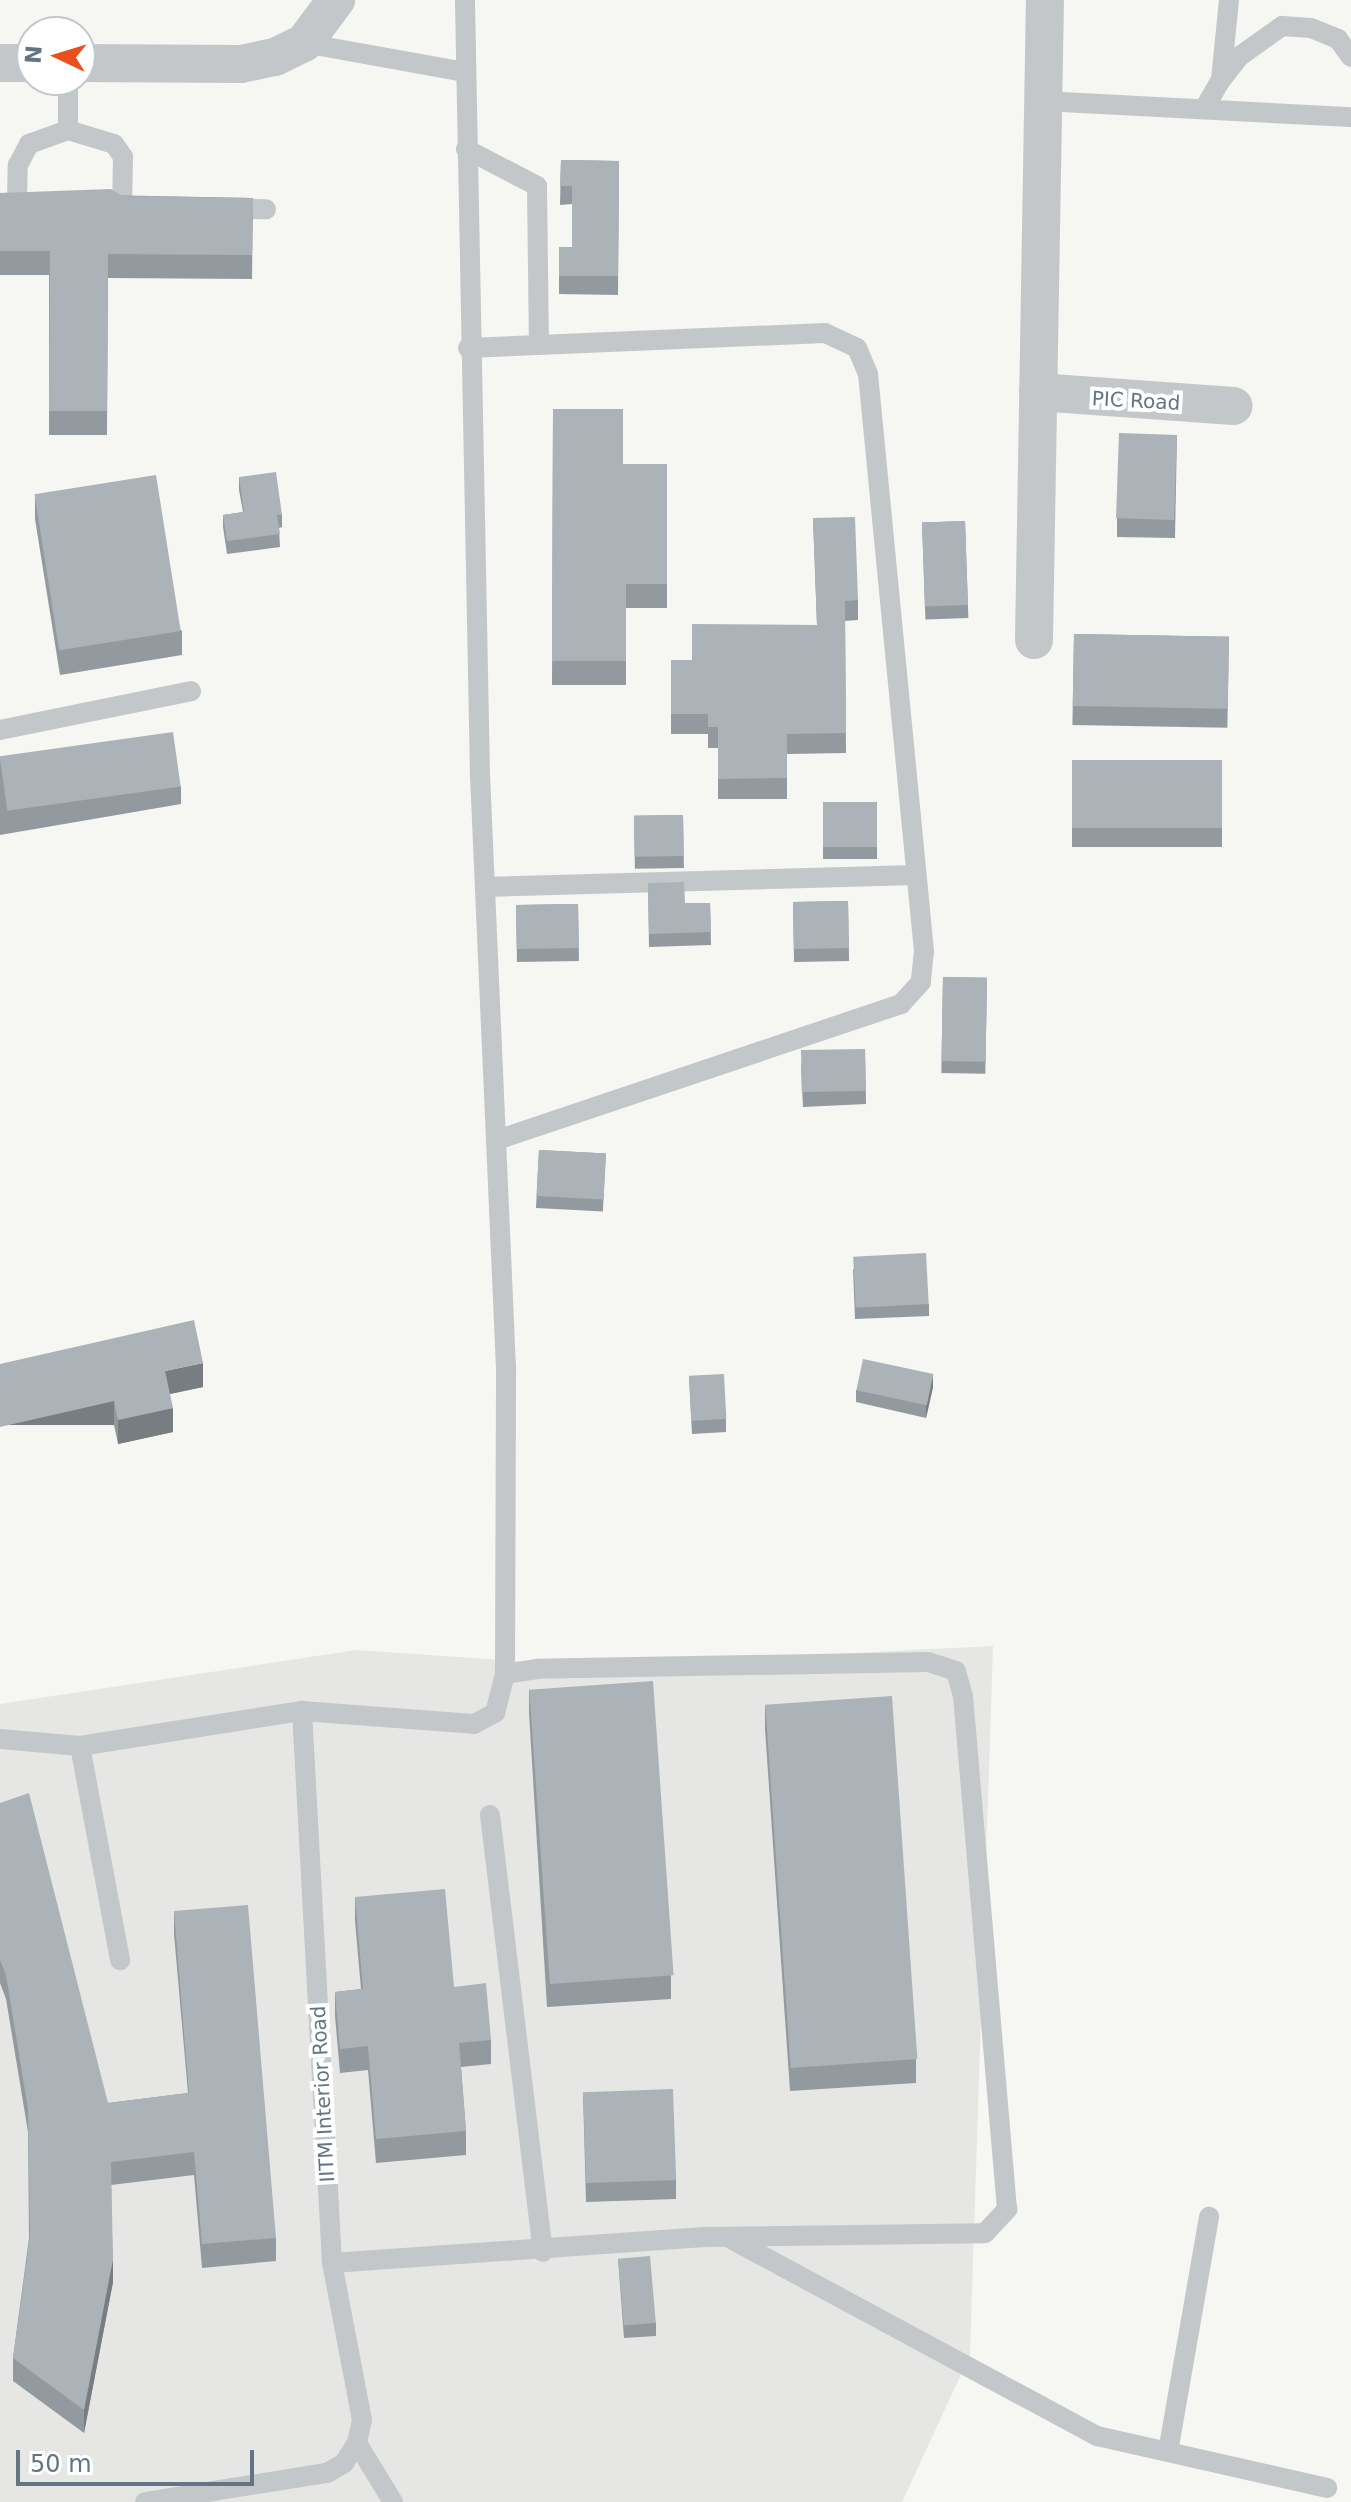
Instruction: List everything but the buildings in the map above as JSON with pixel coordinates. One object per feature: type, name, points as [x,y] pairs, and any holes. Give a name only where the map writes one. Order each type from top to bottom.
[{"type":"street","points":[[96,63],[241,64],[304,43],[336,0]]},
{"type":"street","points":[[1034,640],[1045,0]]},
{"type":"street","name":"PIC Road","points":[[1038,392],[1234,406]]},
{"type":"lane","points":[[0,1739],[80,1746],[302,1711],[474,1724],[495,1713],[505,1674],[506,1368],[485,887],[468,348],[465,0]]},
{"type":"lane","points":[[1221,80],[1229,0]]},
{"type":"lane","points":[[1204,109],[1240,56],[1282,26],[1311,28],[1338,39],[1351,57]]},
{"type":"lane","points":[[304,43],[465,72]]},
{"type":"lane","points":[[68,96],[68,130]]},
{"type":"lane","points":[[1043,101],[1351,117]]},
{"type":"lane","points":[[0,204],[17,204],[18,165],[29,144],[68,130],[114,144],[123,157],[122,207],[154,207]]},
{"type":"lane","points":[[466,149],[537,186],[539,345]]},
{"type":"lane","points":[[202,208],[266,209]]},
{"type":"lane","points":[[468,348],[825,333],[857,348],[868,374],[923,973],[917,988],[901,1004],[496,1140]]},
{"type":"lane","points":[[0,730],[191,691]]},
{"type":"lane","points":[[485,887],[916,875]]},
{"type":"lane","points":[[332,2263],[543,2252],[728,2237],[985,2233],[1004,2219],[1007,2198],[961,1682],[956,1671],[928,1662],[537,1669],[505,1674]]},
{"type":"lane","name":"IITM Interior Road","points":[[302,1711],[332,2263],[362,2420],[357,2443]]},
{"type":"lane","points":[[80,1746],[120,1960]]},
{"type":"lane","points":[[490,1815],[543,2252]]},
{"type":"lane","points":[[1168,2452],[1209,2217]]},
{"type":"lane","points":[[728,2237],[1097,2436],[1327,2488]]},
{"type":"lane","points":[[145,2502],[327,2473],[344,2463],[357,2443],[393,2502]]},
{"type":"shaded area","points":[[993,1646],[970,2355],[902,2502],[0,2502],[0,1704],[356,1650],[588,1666]]}]
